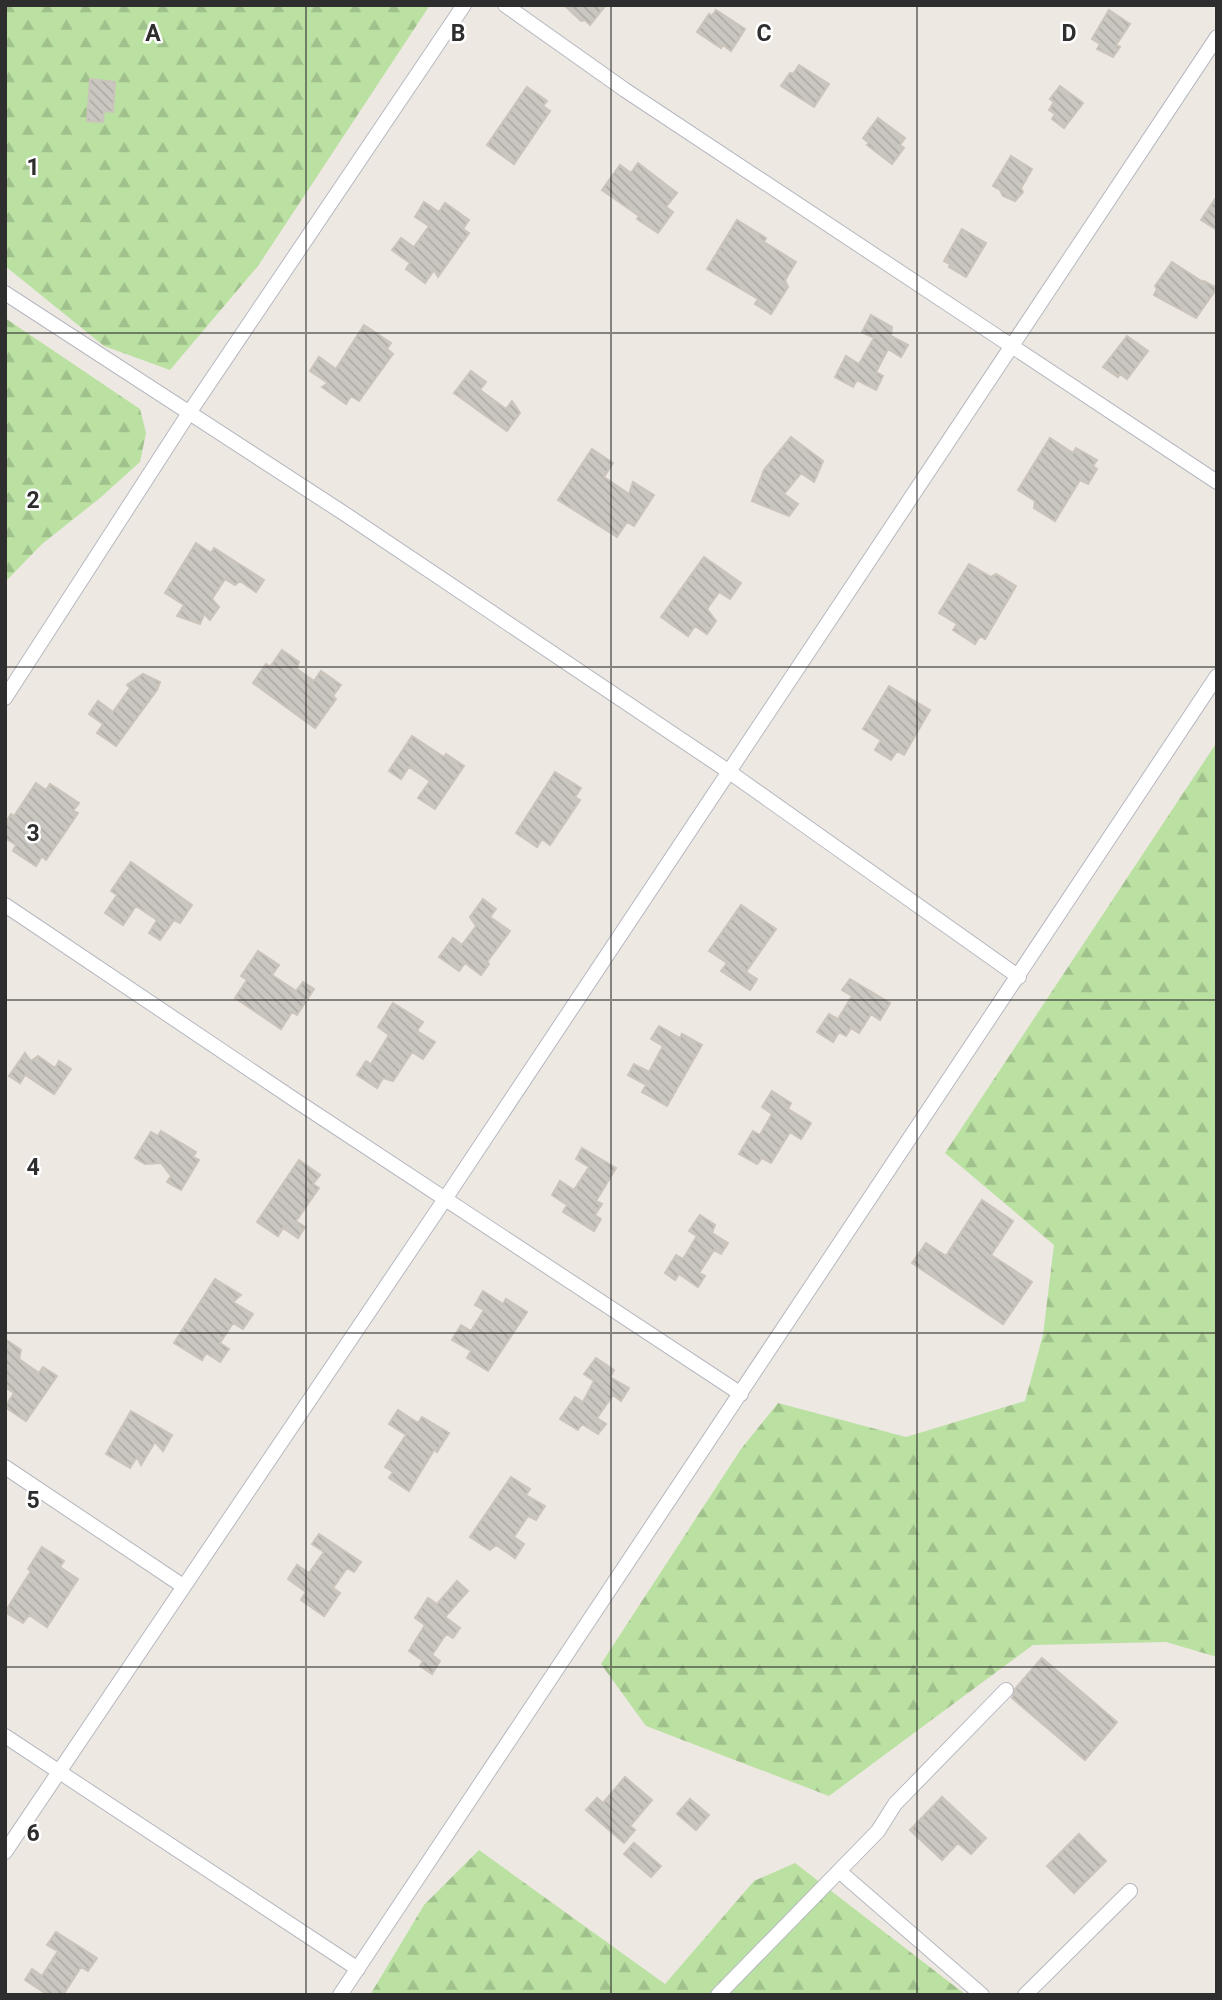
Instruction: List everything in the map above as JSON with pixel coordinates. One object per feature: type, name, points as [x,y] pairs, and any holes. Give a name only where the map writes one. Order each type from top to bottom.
[{"type":"street","points":[[5,698],[189,413],[464,5]]},
{"type":"street","points":[[505,5],[625,90],[1217,482]]},
{"type":"street","points":[[5,1852],[445,1199],[1217,37]]},
{"type":"street","points":[[5,293],[345,514],[728,771],[1019,977]]},
{"type":"street","points":[[340,1995],[1217,676]]},
{"type":"street","points":[[5,905],[741,1394]]},
{"type":"street","points":[[5,1467],[183,1586]]},
{"type":"street","points":[[718,1995],[878,1831],[895,1804],[1006,1690]]},
{"type":"street","points":[[5,1736],[358,1969]]},
{"type":"street","points":[[839,1871],[982,1995]]},
{"type":"street","points":[[1026,1995],[1130,1891]]},
{"type":"green space","points":[[5,5],[430,5],[258,266],[170,370],[104,346],[5,266]]},
{"type":"green space","points":[[5,318],[140,409],[146,433],[140,462],[42,544],[5,582]]},
{"type":"green space","points":[[1217,742],[1217,1657],[1166,1642],[1033,1645],[829,1796],[646,1726],[601,1664],[741,1449],[778,1403],[906,1437],[1025,1401],[1043,1335],[1054,1245],[945,1153]]},
{"type":"green space","points":[[479,1850],[665,1984],[754,1881],[795,1863],[966,1995],[370,1995],[424,1905]]},
{"type":"building","points":[[564,5],[606,5],[590,25],[585,20],[581,21]]},
{"type":"building","points":[[716,10],[745,29],[731,51],[723,45],[721,48],[697,32],[709,14],[712,16]]},
{"type":"building","points":[[1109,10],[1130,24],[1116,45],[1120,47],[1113,57],[1097,49],[1100,44],[1092,39]]},
{"type":"building","points":[[799,65],[829,84],[814,107],[781,86]]},
{"type":"building","points":[[90,79],[115,82],[113,112],[104,111],[103,122],[87,121]]},
{"type":"building","points":[[1060,86],[1083,103],[1064,128],[1052,119],[1055,114],[1049,110],[1054,102],[1050,99]]},
{"type":"building","points":[[527,87],[547,101],[543,106],[550,111],[514,164],[487,145]]},
{"type":"building","points":[[878,118],[905,138],[900,145],[904,148],[892,164],[867,145],[869,143],[863,138]]},
{"type":"building","points":[[1011,156],[1032,169],[1021,188],[1023,192],[1015,201],[1003,196],[1000,190],[993,186]]},
{"type":"building","points":[[638,163],[677,193],[666,207],[673,212],[658,233],[602,190],[620,165],[631,173]]},
{"type":"building","points":[[1217,196],[1217,230],[1201,220]]},
{"type":"building","points":[[424,202],[439,212],[445,203],[469,220],[463,229],[469,233],[438,277],[434,270],[425,283],[406,269],[410,263],[392,250],[401,238],[414,247],[429,226],[415,217]]},
{"type":"building","points":[[737,220],[766,238],[764,242],[796,262],[785,280],[788,287],[771,314],[755,304],[758,299],[707,269]]},
{"type":"building","points":[[962,229],[986,243],[966,277],[944,261]]},
{"type":"building","points":[[1172,262],[1217,288],[1196,318],[1154,295],[1157,289],[1155,286]]},
{"type":"building","points":[[871,315],[892,327],[891,336],[908,345],[901,357],[888,349],[876,372],[883,376],[876,390],[857,380],[853,387],[835,377],[846,356],[859,364],[874,338],[862,332]]},
{"type":"building","points":[[364,325],[391,343],[387,349],[393,354],[359,401],[351,396],[346,404],[322,387],[328,383],[310,371],[319,357],[336,369]]},
{"type":"building","points":[[1127,336],[1148,351],[1127,379],[1120,374],[1118,377],[1103,367]]},
{"type":"building","points":[[471,371],[486,382],[480,390],[506,409],[512,401],[520,413],[507,431],[454,393]]},
{"type":"building","points":[[791,437],[823,461],[814,482],[801,473],[784,494],[798,504],[789,516],[752,501],[764,470]]},
{"type":"building","points":[[1050,438],[1073,453],[1076,448],[1097,460],[1093,466],[1097,469],[1088,484],[1080,480],[1055,521],[1034,508],[1035,501],[1018,490]]},
{"type":"building","points":[[592,449],[613,463],[604,477],[629,494],[633,482],[654,495],[634,526],[627,522],[617,537],[558,500]]},
{"type":"building","points":[[196,543],[211,553],[214,548],[264,580],[256,592],[240,581],[235,585],[225,579],[212,599],[219,607],[210,620],[204,614],[200,624],[177,616],[184,605],[165,593]]},
{"type":"building","points":[[704,557],[741,583],[730,599],[719,592],[707,609],[716,621],[707,634],[695,626],[688,636],[661,617]]},
{"type":"building","points":[[969,564],[991,577],[996,574],[1016,586],[985,639],[980,636],[975,644],[953,630],[957,624],[939,613]]},
{"type":"building","points":[[282,650],[299,662],[297,669],[314,681],[321,671],[341,685],[333,696],[336,699],[315,728],[253,683],[266,664],[270,667]]},
{"type":"building","points":[[143,674],[160,682],[157,690],[116,746],[97,733],[103,724],[89,714],[98,701],[113,712],[130,688],[127,685]]},
{"type":"building","points":[[889,686],[930,710],[904,755],[897,751],[891,760],[875,750],[881,740],[863,729]]},
{"type":"building","points":[[412,736],[444,757],[446,754],[464,766],[435,809],[418,798],[430,781],[409,767],[401,779],[389,771]]},
{"type":"building","points":[[555,772],[581,788],[575,797],[580,800],[550,845],[542,839],[537,847],[516,833]]},
{"type":"building","points":[[36,783],[46,790],[50,784],[79,803],[73,811],[78,813],[68,828],[46,860],[42,856],[36,866],[13,851],[16,845],[5,838],[5,824],[11,814],[14,816]]},
{"type":"building","points":[[131,862],[192,905],[180,923],[174,920],[160,940],[149,933],[157,920],[136,906],[123,925],[105,913],[117,895],[111,891]]},
{"type":"building","points":[[483,899],[496,909],[490,917],[510,931],[487,962],[489,964],[481,975],[465,963],[459,971],[439,957],[453,938],[462,945],[476,926],[470,917]]},
{"type":"building","points":[[741,905],[776,929],[746,972],[757,979],[750,990],[721,971],[727,963],[709,951]]},
{"type":"building","points":[[258,951],[279,965],[272,975],[296,991],[303,982],[314,989],[297,1015],[292,1012],[281,1029],[235,998],[247,980],[241,976]]},
{"type":"building","points":[[850,979],[890,1003],[880,1020],[871,1014],[859,1033],[851,1028],[846,1036],[839,1032],[833,1042],[817,1032],[829,1014],[838,1019],[852,996],[842,990]]},
{"type":"building","points":[[393,1003],[423,1022],[417,1031],[435,1042],[423,1059],[412,1052],[393,1081],[383,1078],[377,1088],[357,1075],[366,1061],[371,1064],[389,1035],[378,1027]]},
{"type":"building","points":[[659,1026],[680,1038],[682,1034],[702,1045],[667,1106],[642,1092],[646,1085],[628,1075],[634,1064],[649,1072],[663,1046],[651,1039]]},
{"type":"building","points":[[25,1053],[31,1061],[38,1056],[55,1068],[59,1061],[71,1069],[54,1094],[25,1075],[20,1083],[9,1076]]},
{"type":"building","points":[[772,1091],[791,1103],[788,1109],[811,1123],[801,1139],[790,1132],[771,1163],[762,1158],[757,1164],[739,1154],[753,1131],[760,1135],[772,1114],[762,1107]]},
{"type":"building","points":[[161,1131],[196,1152],[193,1157],[199,1160],[181,1190],[167,1182],[171,1176],[161,1163],[145,1164],[135,1158],[151,1132],[158,1136]]},
{"type":"building","points":[[582,1148],[616,1168],[596,1201],[602,1204],[595,1215],[601,1219],[594,1231],[563,1212],[567,1205],[552,1195],[560,1181],[574,1190],[589,1167],[576,1159]]},
{"type":"building","points":[[299,1160],[320,1175],[313,1184],[319,1188],[296,1221],[305,1227],[298,1238],[283,1228],[278,1236],[257,1222]]},
{"type":"building","points":[[982,1200],[1013,1221],[991,1255],[1032,1282],[1003,1324],[912,1263],[926,1243],[946,1256]]},
{"type":"building","points":[[700,1215],[715,1225],[712,1233],[728,1243],[721,1254],[714,1250],[699,1273],[705,1276],[698,1287],[679,1274],[675,1280],[665,1273],[676,1255],[683,1259],[697,1236],[689,1231]]},
{"type":"building","points":[[215,1279],[241,1295],[233,1302],[253,1314],[243,1329],[233,1323],[220,1343],[229,1349],[220,1362],[206,1353],[202,1360],[174,1343]]},
{"type":"building","points":[[483,1291],[503,1304],[506,1299],[527,1312],[488,1371],[467,1358],[471,1351],[452,1340],[461,1325],[471,1331],[484,1310],[475,1305]]},
{"type":"building","points":[[5,1339],[21,1350],[19,1359],[39,1373],[43,1367],[57,1376],[26,1421],[5,1407],[14,1393],[5,1387]]},
{"type":"building","points":[[596,1358],[614,1370],[610,1377],[629,1388],[621,1401],[613,1395],[597,1418],[606,1424],[598,1434],[582,1424],[578,1430],[560,1419],[575,1397],[583,1402],[594,1381],[584,1374]]},
{"type":"building","points":[[398,1410],[418,1423],[422,1417],[449,1433],[437,1452],[434,1450],[409,1491],[389,1478],[393,1472],[385,1467],[406,1435],[389,1424]]},
{"type":"building","points":[[131,1411],[172,1435],[163,1451],[155,1442],[141,1465],[137,1457],[130,1468],[106,1454]]},
{"type":"building","points":[[511,1477],[530,1489],[526,1495],[545,1506],[536,1520],[528,1516],[514,1537],[524,1544],[515,1558],[496,1545],[490,1550],[470,1537]]},
{"type":"building","points":[[319,1534],[361,1562],[354,1572],[347,1568],[333,1588],[340,1593],[324,1616],[301,1600],[306,1592],[288,1579],[297,1565],[309,1573],[324,1552],[312,1544]]},
{"type":"building","points":[[42,1547],[64,1561],[60,1567],[78,1579],[47,1627],[29,1615],[23,1623],[5,1612],[31,1571],[28,1569]]},
{"type":"building","points":[[457,1581],[468,1591],[445,1617],[460,1628],[453,1638],[446,1634],[432,1655],[440,1661],[432,1674],[420,1666],[423,1661],[409,1651],[425,1625],[415,1618],[428,1598],[437,1604]]},
{"type":"building","points":[[1042,1658],[1117,1722],[1085,1760],[1012,1698],[1015,1689]]},
{"type":"building","points":[[625,1777],[652,1800],[630,1826],[635,1830],[624,1843],[586,1810],[597,1798],[603,1803]]},
{"type":"building","points":[[942,1797],[986,1838],[971,1854],[958,1843],[942,1860],[910,1830]]},
{"type":"building","points":[[690,1799],[709,1815],[696,1830],[677,1814]]},
{"type":"building","points":[[1079,1834],[1106,1861],[1074,1893],[1047,1866]]},
{"type":"building","points":[[634,1843],[661,1866],[651,1877],[624,1854]]},
{"type":"building","points":[[56,1932],[97,1958],[88,1971],[81,1967],[63,1995],[48,1995],[25,1980],[32,1969],[42,1976],[58,1951],[47,1945]]}]
